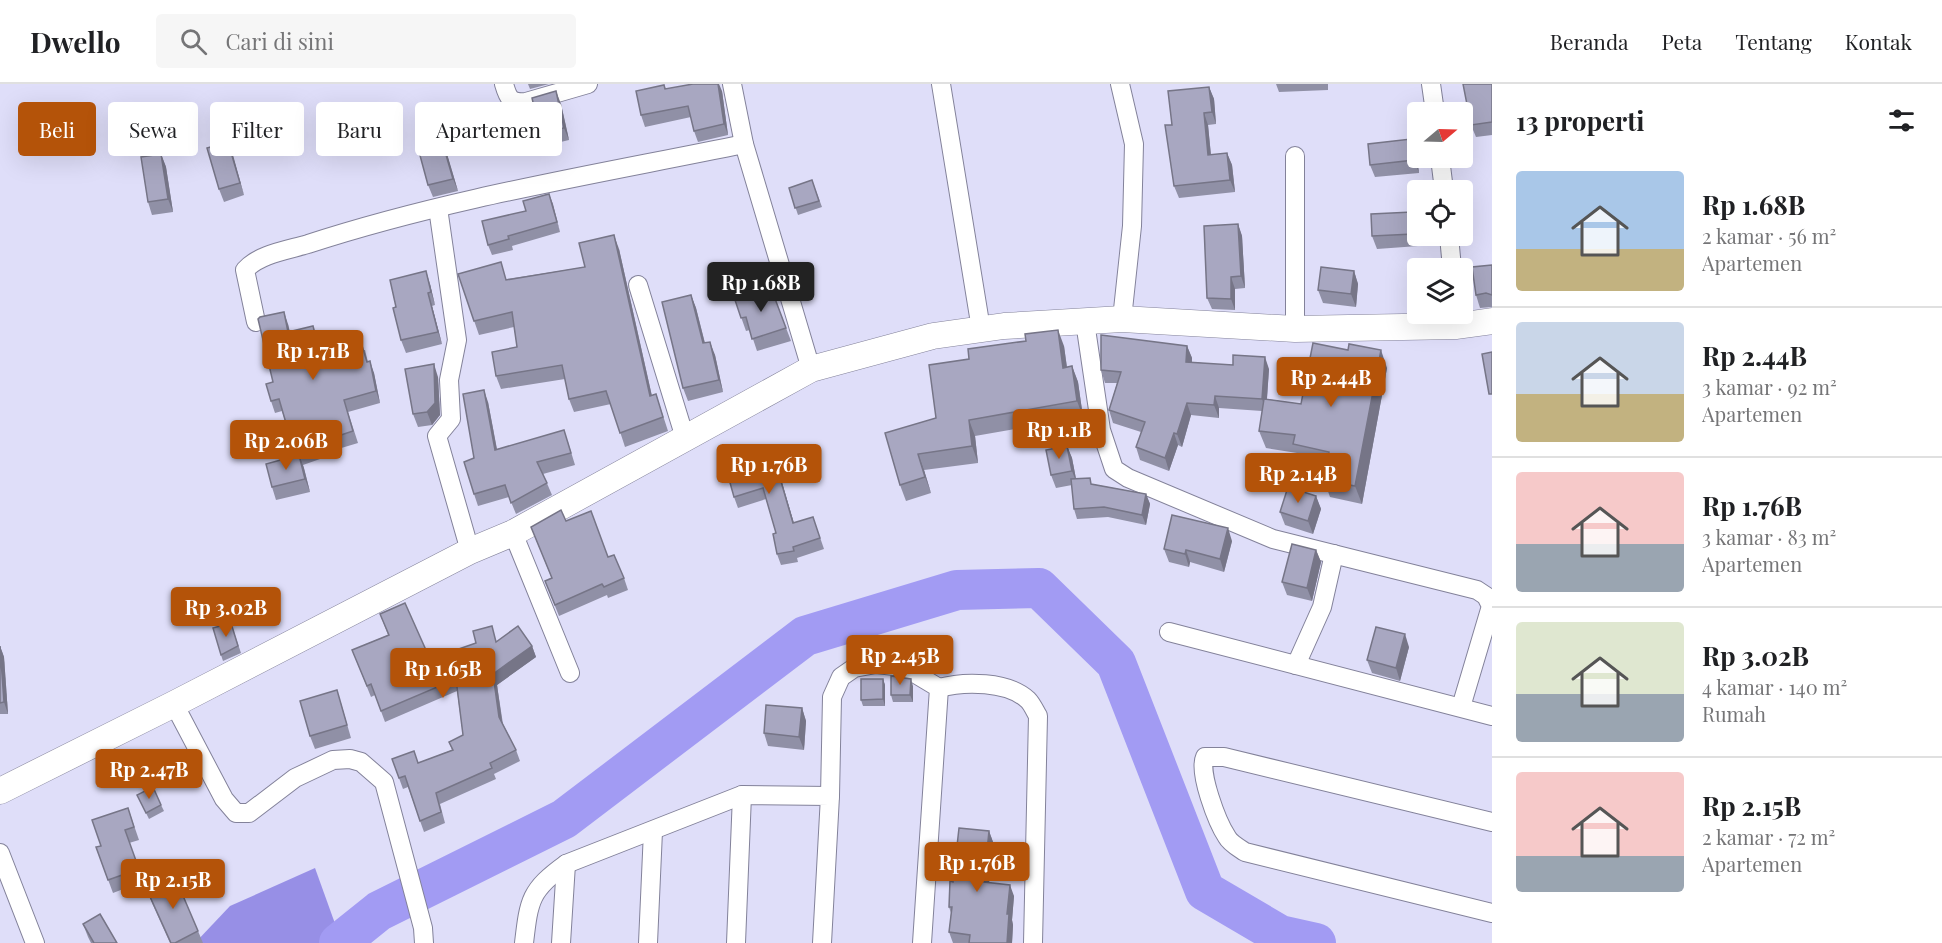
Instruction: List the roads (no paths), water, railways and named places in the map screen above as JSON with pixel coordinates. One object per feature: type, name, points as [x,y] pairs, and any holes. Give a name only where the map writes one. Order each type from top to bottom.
[{"type":"street","points":[[504,84],[508,98],[515,103],[526,102],[588,84]]},
{"type":"street","points":[[732,84],[744,144],[811,369]]},
{"type":"street","points":[[941,84],[981,329]]},
{"type":"street","points":[[1120,84],[1134,144],[1132,226],[1122,319]]},
{"type":"street","points":[[1431,84],[1434,102]]},
{"type":"street","points":[[256,322],[245,270],[250,265],[350,231],[438,208],[744,144]]},
{"type":"street","points":[[1294,329],[1295,156]]},
{"type":"street","points":[[438,208],[457,340],[449,380],[451,419],[437,436],[470,551]]},
{"type":"street","points":[[638,285],[685,438]]},
{"type":"street","points":[[0,791],[470,551],[513,532],[811,369],[933,336],[981,329],[1122,319],[1294,329],[1407,323]]},
{"type":"street","points":[[1473,320],[1492,321]]},
{"type":"street","points":[[1085,322],[1101,430],[1114,469],[1128,478],[1273,539],[1477,590],[1486,596],[1491,606],[1461,707]]},
{"type":"street","points":[[513,532],[570,673]]},
{"type":"street","points":[[1296,665],[1322,607],[1334,554]]},
{"type":"street","points":[[1169,632],[1492,716]]},
{"type":"street","points":[[822,943],[830,796],[832,697],[841,677],[854,668],[876,664],[904,667],[939,688],[963,684],[1011,691],[1029,700],[1038,717],[1033,943]]},
{"type":"street","points":[[922,943],[939,688]]},
{"type":"street","points":[[174,704],[224,799],[236,813],[249,813],[276,790],[324,764],[350,759],[361,762],[384,782],[424,936]]},
{"type":"street","points":[[1492,822],[1224,757],[1205,756],[1203,762],[1202,770],[1227,839],[1245,852],[1492,913]]},
{"type":"street","points":[[524,943],[529,905],[541,882],[566,864],[742,795],[830,796]]},
{"type":"street","points":[[736,943],[742,795]]},
{"type":"street","points":[[648,943],[653,831]]},
{"type":"street","points":[[0,854],[35,943]]},
{"type":"street","points":[[561,943],[566,864]]},
{"type":"waterway","points":[[339,943],[379,911],[564,819],[805,636],[957,590],[1039,588],[1116,663],[1205,891],[1280,935],[1316,943]]}]
